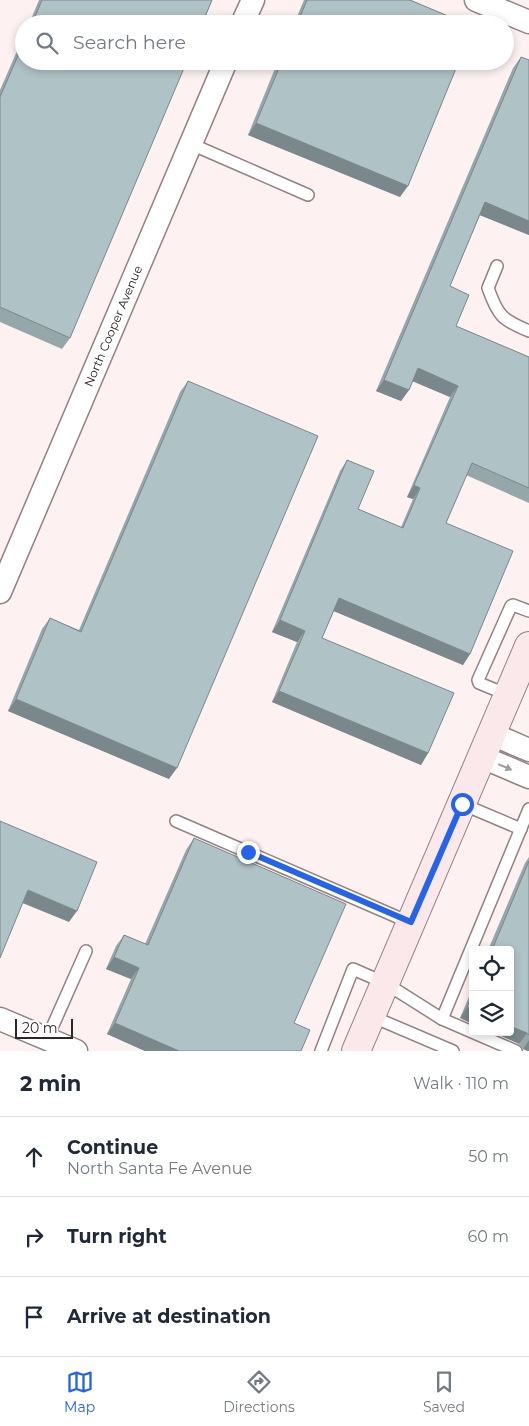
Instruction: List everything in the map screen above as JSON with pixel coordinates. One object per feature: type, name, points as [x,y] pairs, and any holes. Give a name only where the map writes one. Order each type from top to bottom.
[{"type":"main road","points":[[356,1051],[529,646]]},
{"type":"street","points":[[246,15],[252,0]]},
{"type":"street","points":[[476,0],[512,15]]},
{"type":"street","points":[[514,16],[529,22]]},
{"type":"street","name":"North Cooper Avenue","points":[[0,592],[222,70]]},
{"type":"street","points":[[487,746],[529,750]]},
{"type":"street","points":[[487,746],[529,777]]},
{"type":"street","points":[[0,1019],[76,1051]]},
{"type":"lane","points":[[191,144],[308,195]]},
{"type":"lane","points":[[497,266],[488,288],[496,310],[509,323],[529,332]]},
{"type":"lane","points":[[508,695],[479,683],[478,680],[511,606],[529,611]]},
{"type":"lane","points":[[462,804],[521,829]]},
{"type":"lane","points":[[442,1019],[529,809]]},
{"type":"lane","points":[[176,821],[411,922]]},
{"type":"lane","points":[[47,1039],[86,951]]},
{"type":"lane","points":[[321,1051],[353,969],[386,983],[442,1019],[516,1051]]},
{"type":"lane","points":[[371,1016],[427,1046],[453,1051]]},
{"type":"building","points":[[42,0],[212,0],[206,15],[36,15]]},
{"type":"building","points":[[307,0],[410,0],[446,15],[301,15]]},
{"type":"building","points":[[521,57],[529,60],[529,221],[485,202],[450,286],[469,295],[456,326],[529,357],[529,488],[472,463],[446,523],[513,551],[470,654],[339,598],[322,638],[454,693],[428,753],[279,691],[305,631],[280,620],[347,460],[374,471],[358,509],[403,528],[420,488],[414,485],[458,386],[418,368],[409,390],[384,380]]},
{"type":"building","points":[[15,63],[15,70],[183,70],[70,338],[0,307],[0,97]]},
{"type":"building","points":[[278,70],[455,70],[408,186],[256,123]]},
{"type":"building","points":[[188,381],[318,436],[177,768],[16,699],[50,618],[81,632]]},
{"type":"building","points":[[0,821],[97,862],[77,911],[28,890],[0,958]]},
{"type":"building","points":[[194,838],[346,904],[294,1023],[310,1030],[301,1051],[179,1051],[115,1023],[139,968],[114,957],[124,935],[148,945]]},
{"type":"building","points":[[529,861],[529,1035],[514,1028],[514,946],[494,946]]},
{"type":"route","points":[[248,852],[411,922],[462,804]]}]
